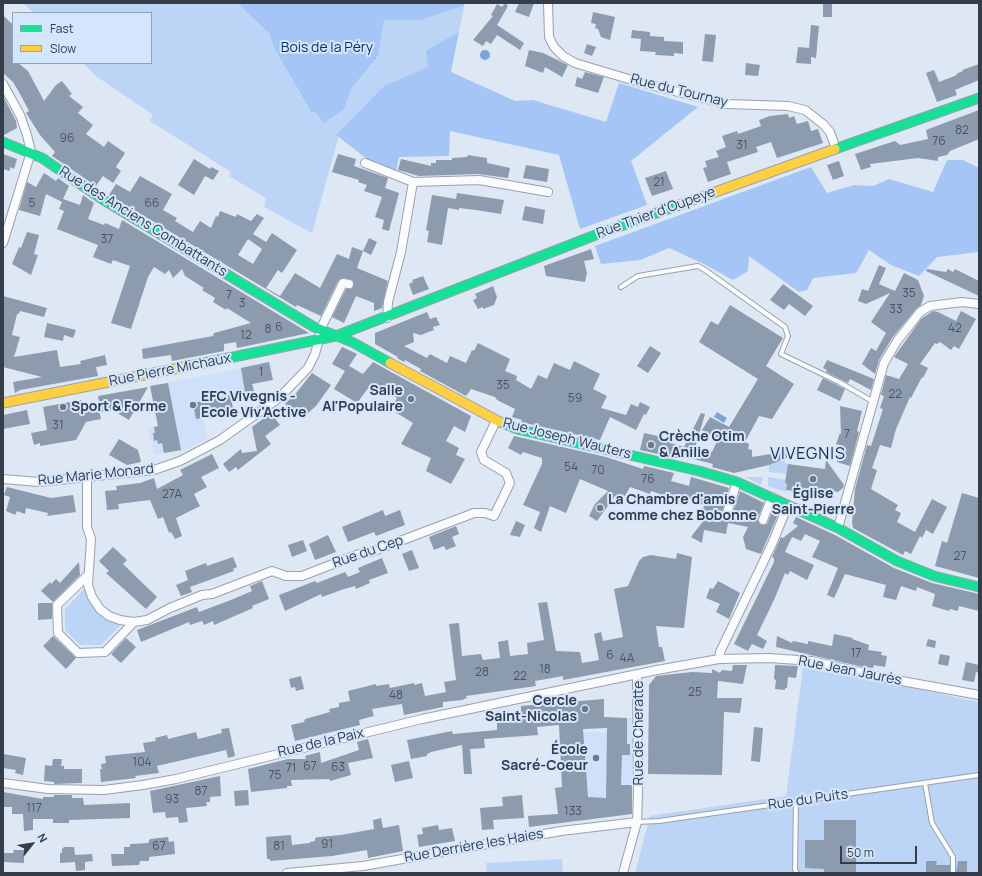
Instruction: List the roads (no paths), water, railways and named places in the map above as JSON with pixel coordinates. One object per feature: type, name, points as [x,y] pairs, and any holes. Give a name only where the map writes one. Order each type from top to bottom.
[{"type":"street","name":"Rue du Tournay","points":[[548,3],[548,37],[554,47],[563,56],[576,62],[642,83],[727,104],[788,106],[804,110],[823,124],[830,132],[836,149]]},
{"type":"street","points":[[3,84],[20,115],[31,152],[3,243]]},
{"type":"street","name":"Rue Thier d'Oupeye","points":[[336,336],[387,318],[598,234],[979,98]]},
{"type":"street","name":"Rue des Anciens Combattants","points":[[3,142],[31,152],[102,199],[320,330],[336,336]]},
{"type":"street","points":[[365,163],[413,182],[479,180],[548,192]]},
{"type":"street","points":[[387,318],[388,302],[401,252],[413,182]]},
{"type":"street","points":[[320,330],[344,284],[349,284]]},
{"type":"street","points":[[838,528],[872,401],[884,363],[896,341],[920,312],[930,306],[962,302],[979,304]]},
{"type":"street","name":"Rue Marie Monard","points":[[3,479],[39,482],[87,478],[154,470],[180,461],[220,440],[288,390],[308,368],[314,358],[320,330]]},
{"type":"street","name":"Rue Pierre Michaux","points":[[3,403],[336,336]]},
{"type":"street","name":"Rue Joseph Wauters","points":[[336,336],[352,342],[496,421],[517,429],[699,471],[737,482],[838,528],[898,561],[934,576],[979,587]]},
{"type":"street","name":"Rue du Cep","points":[[87,478],[87,527],[91,539],[90,565],[87,576],[92,597],[100,609],[108,616],[134,622],[147,620],[170,608],[202,595],[212,594],[272,571],[286,576],[302,576],[474,513],[485,513],[494,516],[510,482],[506,473],[484,460],[481,452],[496,421]]},
{"type":"street","points":[[727,513],[737,482]]},
{"type":"street","points":[[763,520],[772,497]]},
{"type":"street","points":[[719,659],[720,652],[772,544],[788,504]]},
{"type":"street","points":[[87,576],[57,605],[58,633],[78,653],[105,652],[134,622]]},
{"type":"street","name":"Rue Jean Jaurès","points":[[719,659],[769,658],[812,661],[885,678],[979,695]]},
{"type":"street","name":"Rue de Cheratte","points":[[623,873],[637,822],[637,674],[719,659]]},
{"type":"street","name":"Rue de la Paix","points":[[3,783],[48,788],[104,790],[143,785],[176,779],[422,719],[637,674]]},
{"type":"street","name":"Rue Derrière les Haies","points":[[287,873],[363,866],[561,831],[637,822]]},
{"type":"lane","points":[[621,287],[638,276],[698,266],[706,270],[785,327],[788,336],[781,354],[839,382],[872,401]]},
{"type":"lane","name":"Rue du Puits","points":[[637,822],[659,821],[979,775]]},
{"type":"lane","points":[[925,783],[932,822],[953,857],[953,873]]},
{"type":"lane","points":[[796,801],[795,870],[797,873]]},
{"type":"place","name":"Salle Al'Populaire","points":[[411,399]]},
{"type":"place","name":"EFC Vivegnis - Ecole Viv'Active","points":[[193,405]]},
{"type":"place","name":"Sport & Forme","points":[[63,407]]},
{"type":"place","name":"Crèche Otim & Anilie","points":[[651,445]]},
{"type":"place","name":"Église Saint-Pierre","points":[[813,479]]},
{"type":"place","name":"La Chambre d'amis comme chez Bobonne","points":[[600,508]]},
{"type":"place","name":"Cercle Saint-Nicolas","points":[[585,709]]},
{"type":"place","name":"École Sacré-Coeur","points":[[596,758]]},
{"type":"district","name":"VIVEGNIS","points":[[808,455]]},
{"type":"park label","name":"Bois de la Péry","points":[[327,48]]}]
